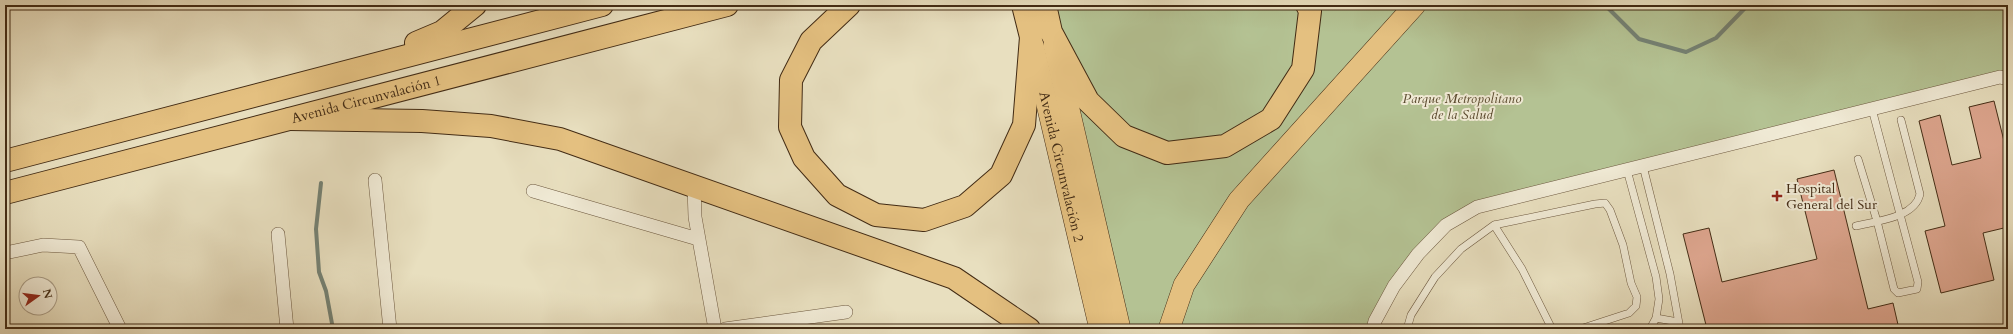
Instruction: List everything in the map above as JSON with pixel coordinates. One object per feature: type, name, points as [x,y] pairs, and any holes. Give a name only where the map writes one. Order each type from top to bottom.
[{"type":"highway","points":[[342,73],[442,32],[475,5]]},
{"type":"highway","points":[[5,161],[602,5]]},
{"type":"highway","name":"Avenida Circunvalación 1","points":[[5,193],[727,5]]},
{"type":"highway","points":[[849,5],[811,41],[791,80],[790,127],[804,158],[837,195],[876,215],[924,220],[965,206],[1001,175],[1024,125],[1041,34]]},
{"type":"highway","name":"Avenida Circunvalación 2","points":[[1024,5],[1041,34]]},
{"type":"highway","name":"Avenida Circunvalación 2","points":[[1041,34],[1045,5]]},
{"type":"highway","points":[[1041,34],[1088,101],[1124,136],[1167,153],[1225,146],[1271,119],[1303,69],[1310,11],[1307,5]]},
{"type":"highway","points":[[290,119],[422,121],[491,126],[560,139],[954,278],[1029,329]]},
{"type":"main road","points":[[1169,329],[1184,285],[1239,200],[1415,5]]},
{"type":"main road","name":"Avenida Circunvalación 2","points":[[1041,34],[1100,329]]},
{"type":"main road","name":"Avenida Circunvalación 2","points":[[1041,34],[1120,329]]},
{"type":"street","points":[[1373,329],[1375,321],[1394,286],[1418,254],[1446,225],[1477,207],[2000,77],[2008,79]]},
{"type":"street","points":[[375,180],[390,329]]},
{"type":"street","points":[[694,187],[695,217],[698,238],[715,329]]},
{"type":"street","points":[[533,191],[698,238]]},
{"type":"street","points":[[278,234],[287,329]]},
{"type":"street","points":[[5,253],[43,245],[79,247],[120,329]]},
{"type":"street","points":[[725,329],[846,312]]},
{"type":"lane","points":[[1858,159],[1877,221],[1894,289],[1898,293],[1917,289],[1918,286],[1872,109]]},
{"type":"lane","points":[[1856,226],[1900,216],[1919,200],[1920,194],[1901,120]]},
{"type":"lane","points":[[1642,166],[1670,274],[1679,325],[1656,318]]},
{"type":"lane","points":[[1627,170],[1656,277],[1659,299],[1656,318],[1650,329]]},
{"type":"lane","points":[[1407,329],[1411,315],[1435,277],[1461,249],[1494,225],[1595,204],[1605,204],[1610,210],[1623,245],[1637,298],[1636,306],[1629,312],[1580,329]]},
{"type":"lane","points":[[1494,225],[1522,269],[1552,329]]},
{"type":"green space","name":"Parque Metropolitano de la Salud","points":[[1045,5],[2008,5],[2008,79],[1477,207],[1418,254],[1373,329],[1120,329]]},
{"type":"building","points":[[1994,101],[2008,157],[2008,227],[1983,233],[1994,280],[1941,293],[1925,231],[1945,226],[1919,121],[1940,115],[1952,165],[1981,158],[1969,107]]},
{"type":"building","points":[[1834,170],[1868,309],[1893,303],[1899,329],[1707,329],[1683,234],[1709,228],[1722,282],[1817,259],[1797,179]]},
{"type":"waterway","points":[[1605,5],[1639,39],[1686,52],[1716,38],[1748,5]]},
{"type":"waterway","points":[[321,183],[316,229],[319,272],[326,291],[333,329]]},
{"type":"place","name":"Hospital General del Sur","points":[[1777,196]]}]
